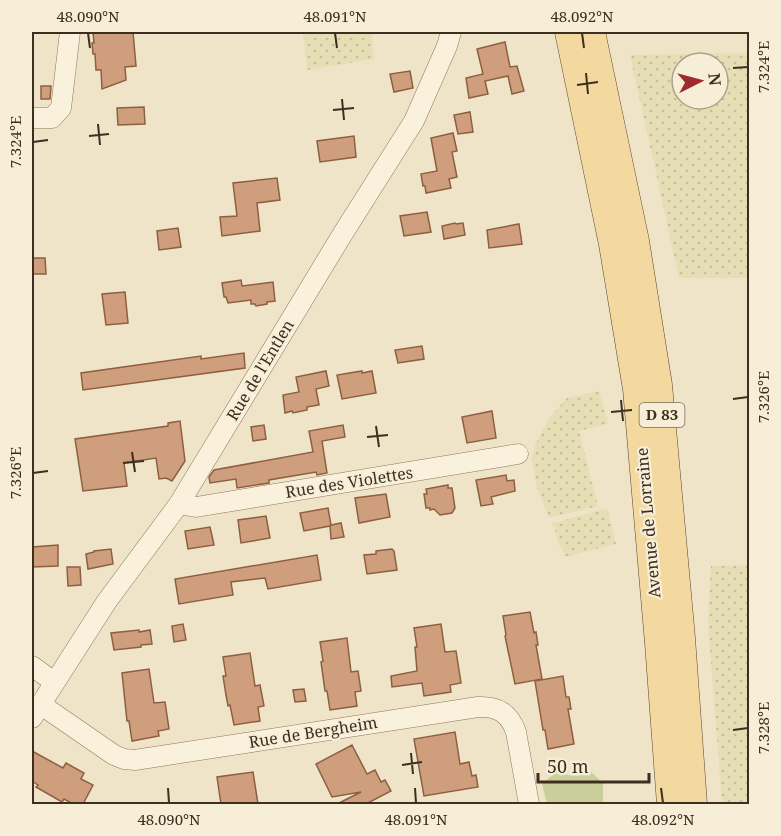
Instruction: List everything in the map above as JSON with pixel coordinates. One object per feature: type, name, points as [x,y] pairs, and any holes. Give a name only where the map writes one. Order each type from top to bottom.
[{"type":"main road","name":"Avenue de Lorraine","points":[[568,32],[612,244],[636,389],[670,804]]},
{"type":"main road","name":"Avenue de Lorraine","points":[[592,32],[636,241],[659,385],[694,804]]},
{"type":"street","points":[[32,117],[52,118],[61,108],[70,32]]},
{"type":"street","name":"Rue de l'Entlen","points":[[36,711],[107,601],[179,504],[336,244],[414,121],[449,39]]},
{"type":"street","name":"Rue des Violettes","points":[[179,504],[196,507],[518,454]]},
{"type":"street","points":[[32,666],[54,681]]},
{"type":"street","name":"Rue de Bergheim","points":[[36,711],[114,755],[135,760],[490,706],[501,711],[512,721],[529,804]]},
{"type":"shaded area","points":[[303,32],[372,32],[374,59],[307,70]]},
{"type":"shaded area","points":[[730,53],[749,53],[749,278],[679,278],[630,55],[670,54],[670,111],[730,111]]},
{"type":"shaded area","points":[[599,391],[608,424],[579,431],[598,506],[549,518],[536,484],[532,459],[535,446],[547,421],[567,398]]},
{"type":"shaded area","points":[[607,508],[616,544],[565,557],[554,526],[551,524]]},
{"type":"shaded area","points":[[749,565],[749,804],[722,804],[708,622],[711,566]]},
{"type":"green space","points":[[591,772],[603,783],[603,804],[547,804],[542,784],[555,773],[576,776]]},
{"type":"building","points":[[93,32],[133,32],[136,66],[125,67],[126,80],[102,89],[101,70],[96,70],[95,54],[93,54]]},
{"type":"building","points":[[505,42],[510,67],[517,66],[524,91],[512,94],[508,76],[485,81],[488,94],[469,98],[466,78],[483,74],[477,49]]},
{"type":"building","points":[[410,71],[413,88],[394,92],[390,74]]},
{"type":"building","points":[[41,86],[51,86],[50,99],[41,99]]},
{"type":"building","points":[[144,107],[145,124],[118,125],[117,108]]},
{"type":"building","points":[[470,112],[473,132],[458,134],[454,115]]},
{"type":"building","points":[[453,133],[457,151],[452,152],[457,177],[449,179],[451,188],[426,193],[421,174],[437,171],[431,138]]},
{"type":"building","points":[[354,136],[356,157],[320,162],[317,141]]},
{"type":"building","points":[[277,178],[280,200],[257,203],[260,231],[222,236],[220,217],[237,216],[233,183]]},
{"type":"building","points":[[427,212],[431,232],[404,236],[400,216]]},
{"type":"building","points":[[463,223],[465,235],[444,239],[442,226]]},
{"type":"building","points":[[519,224],[522,244],[489,248],[487,230]]},
{"type":"building","points":[[178,228],[181,247],[159,250],[157,231]]},
{"type":"building","points":[[32,258],[45,258],[46,274],[32,274]]},
{"type":"building","points":[[241,280],[242,286],[273,282],[275,301],[256,306],[251,304],[251,300],[228,303],[224,297],[222,283]]},
{"type":"building","points":[[125,292],[128,323],[106,325],[102,294]]},
{"type":"building","points":[[422,346],[424,359],[398,363],[395,350]]},
{"type":"building","points":[[244,353],[245,368],[83,390],[81,373],[201,356],[201,359]]},
{"type":"building","points":[[326,371],[329,386],[316,389],[319,405],[307,407],[307,410],[285,413],[283,395],[299,392],[296,377]]},
{"type":"building","points":[[362,371],[362,373],[372,371],[376,393],[342,399],[337,375]]},
{"type":"building","points":[[492,411],[496,438],[467,443],[462,417]]},
{"type":"building","points":[[180,421],[185,461],[172,481],[166,478],[159,479],[156,458],[124,463],[127,486],[83,491],[75,439],[168,426],[168,423]]},
{"type":"building","points":[[264,425],[266,439],[253,441],[251,427]]},
{"type":"building","points":[[343,425],[345,437],[322,441],[327,473],[317,475],[316,472],[237,488],[236,479],[210,483],[209,477],[214,470],[313,452],[309,431]]},
{"type":"building","points":[[506,475],[507,481],[514,480],[515,491],[491,497],[493,504],[481,506],[476,480]]},
{"type":"building","points":[[448,485],[448,488],[452,488],[455,508],[452,513],[440,515],[434,509],[426,508],[424,494],[427,494],[426,489]]},
{"type":"building","points":[[386,494],[390,517],[359,523],[355,498]]},
{"type":"building","points":[[328,508],[331,525],[341,523],[344,537],[331,539],[330,526],[304,531],[300,513]]},
{"type":"building","points":[[266,516],[270,538],[241,543],[238,520]]},
{"type":"building","points":[[210,527],[214,545],[188,549],[185,531]]},
{"type":"building","points":[[58,545],[58,566],[32,567],[32,547]]},
{"type":"building","points":[[111,549],[113,564],[88,569],[86,554]]},
{"type":"building","points":[[392,549],[397,570],[367,574],[364,555]]},
{"type":"building","points":[[317,555],[321,580],[268,589],[265,578],[231,582],[233,595],[179,604],[175,579]]},
{"type":"building","points":[[67,567],[80,567],[81,585],[68,586]]},
{"type":"building","points":[[530,612],[534,633],[536,632],[542,679],[515,684],[503,616]]},
{"type":"building","points":[[183,624],[186,640],[174,642],[172,626]]},
{"type":"building","points":[[441,624],[445,652],[456,651],[461,683],[450,685],[451,692],[424,696],[422,683],[392,687],[391,676],[417,671],[414,628]]},
{"type":"building","points":[[139,630],[139,632],[150,630],[152,644],[114,650],[111,633]]},
{"type":"building","points":[[347,638],[351,672],[358,671],[361,691],[355,692],[357,706],[330,710],[327,691],[325,691],[320,642]]},
{"type":"building","points":[[250,653],[255,686],[260,685],[264,706],[258,707],[260,721],[234,725],[226,695],[223,657]]},
{"type":"building","points":[[149,669],[154,703],[165,702],[169,729],[158,731],[159,736],[132,741],[129,721],[127,721],[122,673]]},
{"type":"building","points":[[563,676],[566,697],[569,697],[571,709],[568,709],[574,744],[548,749],[535,681]]},
{"type":"building","points":[[304,689],[306,701],[295,702],[293,690]]},
{"type":"building","points":[[455,732],[460,764],[469,762],[472,776],[476,775],[478,787],[424,796],[414,739]]},
{"type":"building","points":[[352,745],[367,774],[375,770],[381,782],[385,780],[391,791],[366,804],[337,804],[361,792],[332,797],[316,764]]},
{"type":"building","points":[[32,751],[63,768],[66,763],[84,773],[81,779],[93,785],[83,804],[73,804],[64,799],[62,802],[36,787],[38,785],[32,781]]},
{"type":"building","points":[[253,772],[258,804],[221,804],[217,777]]}]
